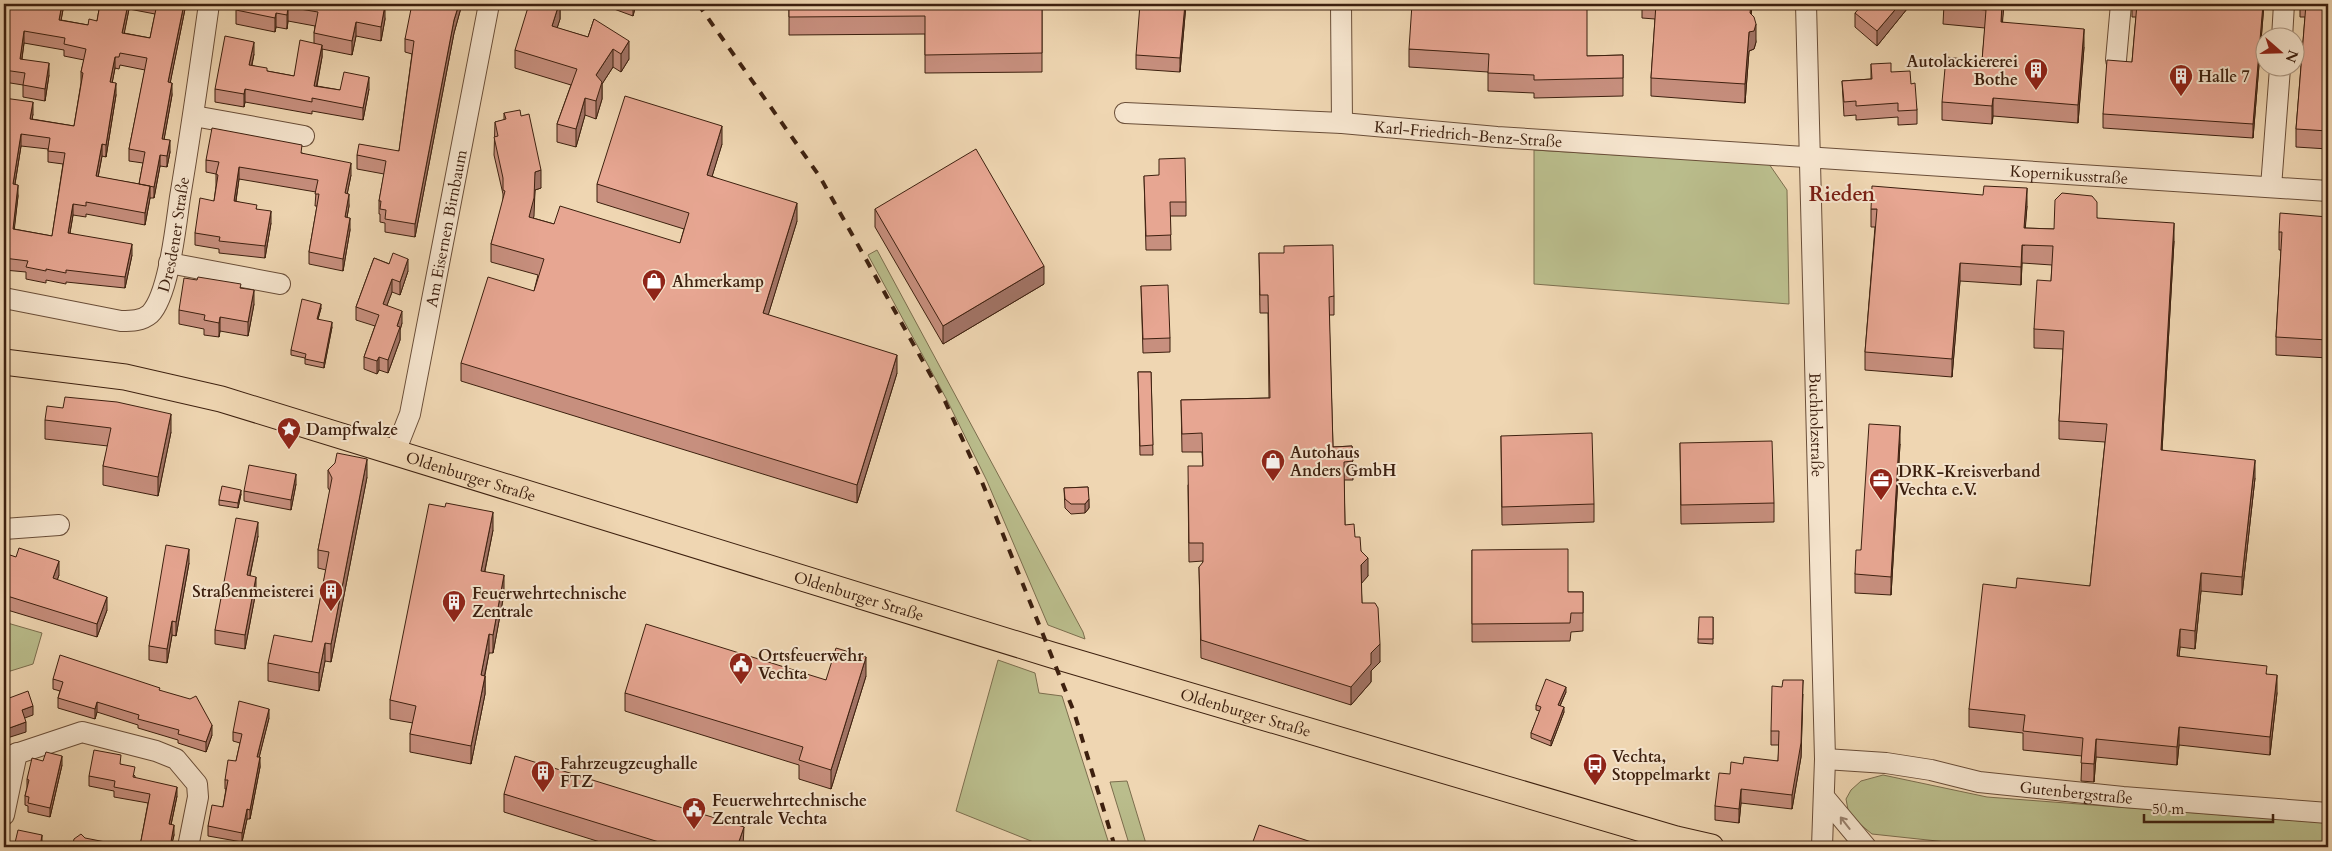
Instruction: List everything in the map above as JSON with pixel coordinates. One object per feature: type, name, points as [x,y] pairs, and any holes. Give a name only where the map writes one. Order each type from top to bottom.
[{"type":"main road","name":"Oldenburger Straße","points":[[4,362],[125,377],[178,388],[395,452],[1052,655],[1675,843],[1711,847]]},
{"type":"street","name":"Dresdener Straße","points":[[4,298],[121,321],[138,320],[149,315],[159,300],[169,263],[194,116],[209,4]]},
{"type":"street","name":"Am Eisernen Birnbaum","points":[[395,452],[410,414],[489,4]]},
{"type":"street","points":[[1342,4],[1342,123]]},
{"type":"street","name":"Buchholzstraße","points":[[1806,4],[1825,759],[1822,847]]},
{"type":"street","points":[[2116,60],[2121,4]]},
{"type":"street","points":[[2283,28],[2284,4]]},
{"type":"street","points":[[2271,187],[2279,78]]},
{"type":"street","name":"Karl-Friedrich-Benz-Straße","points":[[1125,113],[1342,123],[1497,137],[1810,156]]},
{"type":"street","points":[[194,116],[304,136]]},
{"type":"street","name":"Kopernikusstraße","points":[[1810,156],[2328,191]]},
{"type":"street","points":[[169,263],[280,284]]},
{"type":"street","points":[[4,529],[59,525]]},
{"type":"street","points":[[4,815],[10,756],[82,732],[156,751],[176,760],[196,784],[198,798],[188,847]]},
{"type":"street","name":"Gutenbergstraße","points":[[1825,759],[1886,763],[1931,770],[1979,782],[2113,796],[2328,813]]},
{"type":"street","points":[[1825,798],[1866,847]]},
{"type":"green space","points":[[1534,150],[1769,164],[1787,190],[1789,304],[1534,284]]},
{"type":"green space","points":[[877,250],[1083,632],[1085,639],[1048,625],[987,481],[947,400],[868,255]]},
{"type":"green space","points":[[4,622],[42,633],[33,664],[4,673]]},
{"type":"green space","points":[[998,660],[1035,673],[1039,693],[1062,696],[1110,847],[1046,847],[956,811]]},
{"type":"green space","points":[[1883,775],[1987,797],[2328,823],[2328,847],[1993,847],[1872,834],[1849,815],[1846,799],[1851,790],[1861,781]]},
{"type":"green space","points":[[1127,781],[1147,847],[1130,847],[1110,782]]},
{"type":"building","points":[[4,4],[62,4],[59,20],[88,25],[89,19],[97,21],[100,4],[128,4],[122,33],[150,38],[157,4],[184,4],[168,82],[172,83],[162,139],[170,140],[167,156],[160,155],[154,187],[150,186],[145,213],[86,202],[86,206],[73,204],[68,233],[132,244],[125,277],[66,270],[66,273],[46,269],[46,271],[26,267],[28,261],[4,258],[4,98],[33,102],[30,119],[74,126],[86,49],[64,44],[65,38],[24,31],[20,59],[49,63],[45,89],[23,85],[25,73],[4,70]],"holes":[[[120,53],[147,58],[129,149],[145,152],[139,184],[96,176],[102,144],[106,145],[116,83],[110,82],[115,57],[119,57]],[[21,134],[50,138],[48,151],[65,153],[52,236],[13,229],[18,185],[13,184]]]},
{"type":"building","points":[[237,4],[385,5],[381,27],[356,22],[352,41],[314,33],[318,12],[288,7],[287,15],[276,13],[275,18],[236,10]]},
{"type":"building","points":[[412,4],[422,6],[422,4],[459,4],[454,20],[415,224],[385,219],[386,210],[380,209],[381,201],[379,201],[386,161],[357,155],[359,144],[399,151],[414,41],[405,39]]},
{"type":"building","points":[[529,4],[559,4],[552,26],[588,37],[594,19],[629,41],[621,54],[613,49],[596,75],[602,82],[596,101],[585,98],[576,129],[557,124],[577,69],[515,50]]},
{"type":"building","points":[[789,4],[1042,4],[1042,53],[925,55],[925,16],[789,17]]},
{"type":"building","points":[[1140,4],[1185,4],[1180,58],[1136,55]]},
{"type":"building","points":[[1412,4],[1587,4],[1587,56],[1623,55],[1623,78],[1534,80],[1534,75],[1488,73],[1489,54],[1409,49]]},
{"type":"building","points":[[1656,4],[1751,4],[1750,13],[1754,17],[1756,24],[1754,31],[1749,32],[1745,84],[1651,78]]},
{"type":"building","points":[[1863,4],[1900,4],[1877,31],[1855,13]]},
{"type":"building","points":[[1944,4],[2002,4],[2001,22],[2084,29],[2078,105],[1993,98],[1992,106],[1942,102],[1946,57],[1982,61],[1986,10],[1943,6]]},
{"type":"building","points":[[2137,4],[2263,4],[2261,28],[2254,28],[2254,78],[2257,78],[2253,124],[2103,114],[2107,60],[2132,62]]},
{"type":"building","points":[[2306,4],[2328,4],[2328,131],[2296,129],[2300,78],[2304,78]]},
{"type":"building","points":[[225,36],[254,42],[249,65],[267,68],[267,71],[294,76],[300,40],[322,45],[314,86],[340,90],[344,72],[369,77],[363,108],[312,98],[312,102],[245,89],[244,94],[215,89]]},
{"type":"building","points":[[1891,63],[1891,72],[1910,71],[1911,84],[1915,83],[1917,110],[1898,111],[1898,103],[1856,106],[1856,101],[1844,102],[1842,81],[1872,79],[1871,64]]},
{"type":"building","name":"Ahmerkamp","points":[[625,96],[722,126],[707,175],[797,203],[763,313],[897,355],[857,485],[461,363],[488,277],[534,291],[544,259],[491,244],[505,191],[503,190],[503,178],[494,137],[498,136],[495,122],[506,119],[504,113],[520,110],[521,116],[529,114],[541,170],[535,172],[534,198],[529,217],[554,224],[560,206],[680,243],[689,213],[597,184]]},
{"type":"building","points":[[212,128],[302,145],[301,153],[351,163],[345,193],[349,194],[345,217],[350,218],[343,259],[309,252],[319,194],[315,194],[318,180],[239,167],[234,201],[257,205],[256,209],[271,211],[265,246],[219,241],[220,237],[195,233],[200,198],[214,201],[219,162],[206,160]]},
{"type":"building","points":[[976,149],[1044,266],[943,326],[875,209]]},
{"type":"building","points":[[1185,158],[1186,202],[1170,202],[1171,235],[1146,236],[1144,176],[1159,175],[1159,159]]},
{"type":"building","points":[[1872,186],[1983,195],[1984,186],[2027,188],[2024,228],[2054,229],[2055,200],[2062,193],[2092,196],[2097,202],[2097,218],[2174,223],[2161,450],[2255,460],[2242,577],[2201,573],[2195,631],[2180,629],[2177,656],[2267,666],[2266,674],[2277,675],[2270,737],[2179,727],[2177,747],[2096,739],[2094,764],[2081,763],[2083,738],[2023,731],[2025,715],[1969,709],[1983,584],[2016,588],[2017,578],[2090,586],[2107,424],[2059,421],[2064,331],[2034,329],[2037,280],[2051,281],[2053,246],[2022,245],[2021,267],[1960,263],[1952,359],[1865,352],[1877,209],[1871,209]]},
{"type":"building","points":[[2280,213],[2328,217],[2328,340],[2276,337],[2282,232],[2279,232]]},
{"type":"building","name":"Autohaus Anders GmbH","points":[[1333,245],[1334,296],[1329,297],[1333,447],[1352,446],[1353,461],[1344,462],[1345,525],[1354,524],[1355,537],[1360,537],[1361,551],[1368,558],[1361,565],[1362,603],[1375,603],[1378,608],[1380,644],[1371,653],[1371,664],[1351,687],[1201,640],[1199,567],[1203,562],[1203,543],[1189,543],[1188,466],[1203,466],[1202,433],[1182,434],[1181,400],[1270,398],[1268,295],[1260,295],[1259,253],[1284,253],[1284,246]]},
{"type":"building","points":[[393,253],[408,259],[400,282],[392,279],[383,304],[402,311],[397,326],[400,327],[388,360],[379,357],[377,361],[364,357],[379,315],[356,307],[374,258],[389,264]]},
{"type":"building","points":[[198,277],[241,284],[240,288],[254,290],[248,322],[220,317],[219,323],[204,320],[205,315],[179,310],[184,278],[197,280]]},
{"type":"building","points":[[1168,285],[1170,338],[1143,339],[1141,286]]},
{"type":"building","points":[[302,299],[321,304],[317,319],[332,322],[324,363],[305,359],[306,354],[291,350]]},
{"type":"building","points":[[1138,372],[1151,372],[1153,445],[1140,446]]},
{"type":"building","points":[[65,397],[117,402],[171,414],[158,477],[103,466],[111,428],[45,420],[47,406],[63,408]]},
{"type":"building","name":"DRK-Kreisverband Vechta e.V.","points":[[1869,424],[1900,426],[1891,577],[1855,574],[1856,550],[1861,550]]},
{"type":"building","points":[[1592,433],[1594,504],[1502,507],[1501,436]]},
{"type":"building","points":[[1772,441],[1774,503],[1681,505],[1680,443]]},
{"type":"building","name":"Straßenmeisterei","points":[[337,453],[367,459],[331,644],[325,643],[319,673],[268,663],[274,635],[312,642],[329,552],[318,550],[332,478],[328,470],[335,463]]},
{"type":"building","points":[[249,465],[296,474],[291,500],[244,491]]},
{"type":"building","points":[[222,486],[241,490],[238,503],[219,500]]},
{"type":"building","points":[[1088,487],[1089,499],[1085,504],[1071,504],[1065,499],[1064,488]]},
{"type":"building","name":"Feuerwehrtechnische Zentrale","points":[[446,503],[493,512],[481,571],[504,575],[493,635],[489,634],[481,675],[485,676],[471,746],[410,734],[416,706],[390,700],[429,504],[445,507]]},
{"type":"building","points":[[236,518],[258,522],[247,575],[256,577],[245,635],[215,630]]},
{"type":"building","points":[[166,545],[189,549],[176,622],[172,621],[167,649],[149,646]]},
{"type":"building","points":[[19,548],[59,561],[53,578],[107,597],[97,624],[4,595],[4,553],[16,557]]},
{"type":"building","points":[[1568,549],[1568,592],[1583,592],[1583,613],[1571,613],[1570,623],[1472,624],[1472,550]]},
{"type":"building","points":[[1699,617],[1713,617],[1713,639],[1698,639]]},
{"type":"building","points":[[646,624],[826,680],[836,648],[866,657],[831,770],[799,760],[803,747],[625,693]]},
{"type":"building","points":[[60,655],[160,688],[159,690],[190,699],[196,696],[212,725],[206,742],[178,734],[179,730],[138,719],[139,715],[97,702],[95,709],[58,698],[63,682],[53,679]]},
{"type":"building","points":[[1546,679],[1566,687],[1558,705],[1564,707],[1551,741],[1531,733],[1541,707],[1536,705]]},
{"type":"building","points":[[1783,680],[1803,680],[1801,743],[1792,795],[1741,789],[1739,809],[1715,806],[1719,773],[1730,774],[1731,762],[1743,764],[1744,757],[1778,761],[1779,731],[1771,731],[1772,686],[1782,687]]},
{"type":"building","points":[[28,691],[33,706],[22,710],[26,722],[4,730],[4,700]]},
{"type":"building","points":[[239,701],[269,709],[257,757],[260,757],[250,810],[247,809],[242,833],[208,826],[212,805],[223,807],[228,780],[225,780],[228,760],[236,761],[242,734],[233,732]]},
{"type":"building","points":[[94,750],[121,755],[120,764],[135,767],[133,777],[177,787],[169,824],[174,825],[170,847],[134,847],[135,845],[140,846],[150,794],[114,787],[115,781],[89,776]]},
{"type":"building","points":[[46,752],[62,756],[50,808],[28,803],[29,797],[25,796],[32,758],[43,761]]},
{"type":"building","points":[[515,756],[744,827],[737,847],[675,847],[504,794]]},
{"type":"building","points":[[1259,825],[1327,847],[1251,847]]},
{"type":"building","points":[[18,830],[42,835],[40,847],[14,847]]},
{"type":"building","points":[[81,834],[85,838],[131,847],[72,847],[74,839]]},
{"type":"railway","points":[[698,4],[820,177],[944,399],[982,482],[1074,712],[1115,847]]},
{"type":"place","name":"Autolackiererei Bothe","points":[[2036,91]]},
{"type":"place","name":"Halle 7","points":[[2181,97]]},
{"type":"place","name":"Ahmerkamp","points":[[654,302]]},
{"type":"place","name":"Dampfwalze","points":[[289,450]]},
{"type":"place","name":"Autohaus Anders GmbH","points":[[1273,482]]},
{"type":"place","name":"DRK-Kreisverband Vechta e.V.","points":[[1881,501]]},
{"type":"place","name":"Straßenmeisterei","points":[[331,612]]},
{"type":"place","name":"Feuerwehrtechnische Zentrale","points":[[454,623]]},
{"type":"place","name":"Ortsfeuerwehr Vechta","points":[[741,685]]},
{"type":"place","name":"Vechta, Stoppelmarkt","points":[[1595,786]]},
{"type":"place","name":"Fahrzeugzeughalle FTZ","points":[[543,793]]},
{"type":"place","name":"Feuerwehrtechnische Zentrale Vechta","points":[[694,830]]},
{"type":"district","name":"Rieden","points":[[1842,194]]}]
